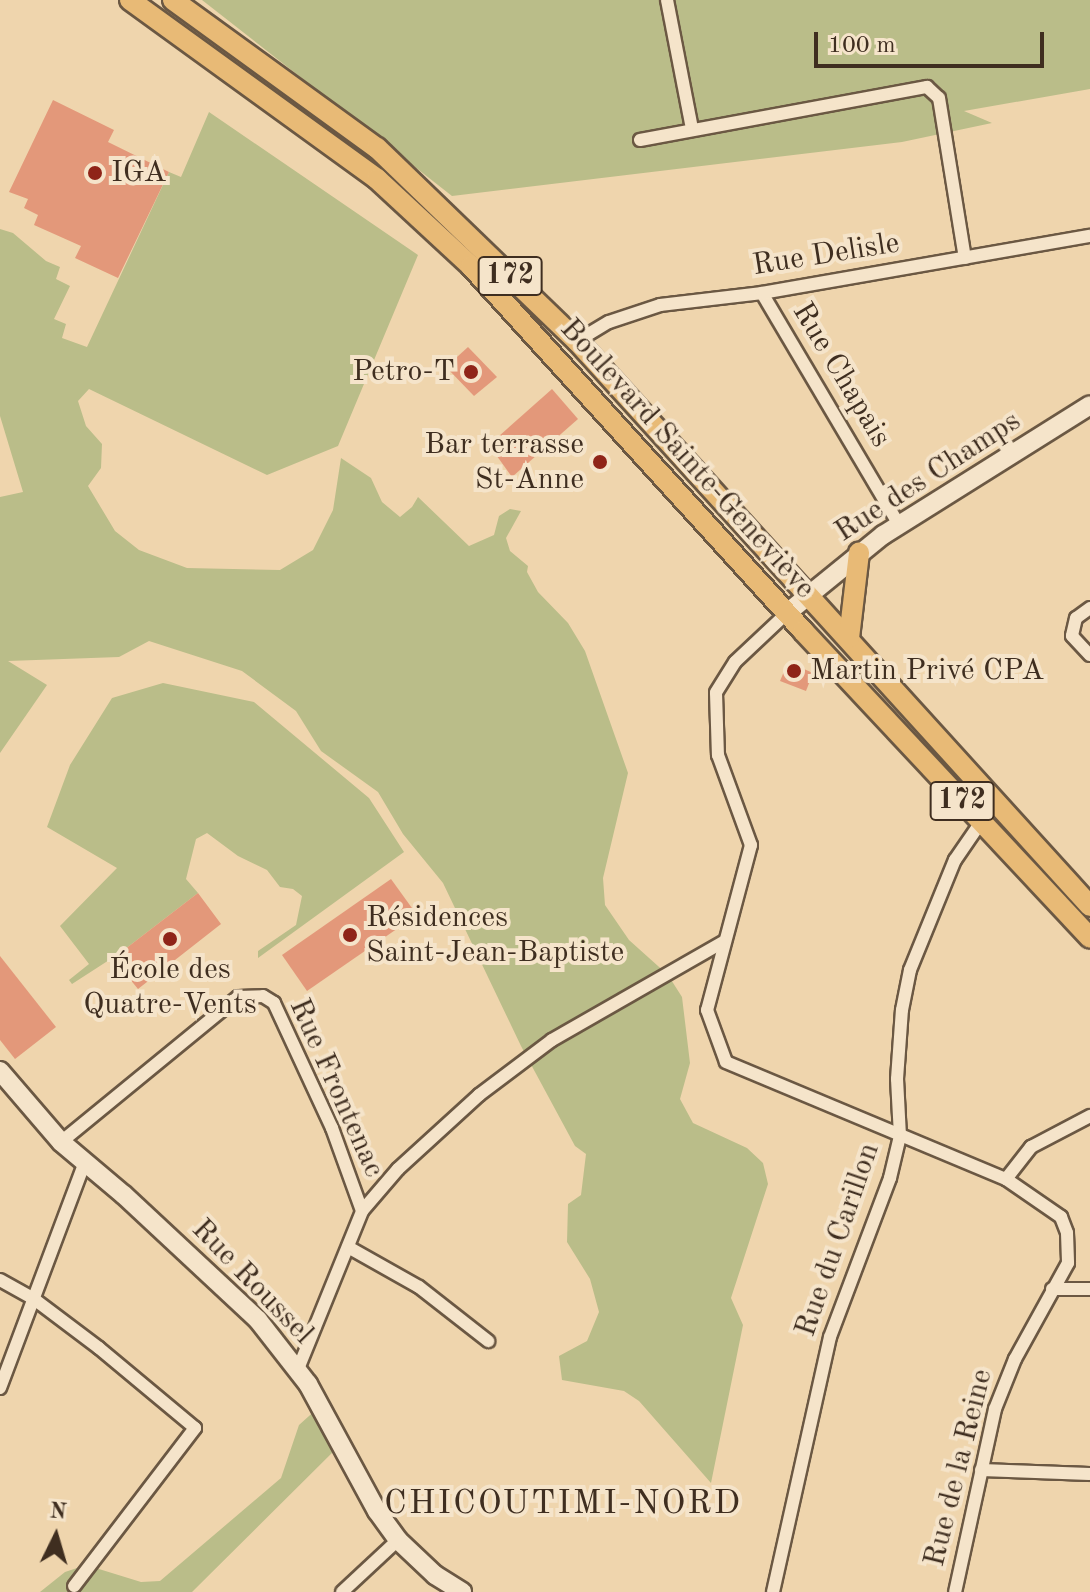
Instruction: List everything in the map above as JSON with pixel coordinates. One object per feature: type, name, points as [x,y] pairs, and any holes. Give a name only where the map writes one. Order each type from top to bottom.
[{"type":"main road","name":"Boulevard Sainte-Geneviève","points":[[130,0],[377,179],[471,266],[787,613],[1090,938]]},
{"type":"main road","name":"Boulevard Sainte-Geneviève","points":[[173,0],[377,148],[577,341],[1090,906]]},
{"type":"main road","points":[[849,638],[859,553]]},
{"type":"street","points":[[667,0],[692,129]]},
{"type":"street","points":[[640,140],[927,87],[939,98],[965,258]]},
{"type":"street","name":"Rue Delisle","points":[[577,341],[639,310],[681,301],[762,293],[1090,236]]},
{"type":"street","name":"Rue Chapais","points":[[762,293],[899,525]]},
{"type":"street","name":"Rue des Champs","points":[[900,1136],[726,1062],[707,1010],[751,845],[718,755],[716,693],[735,662],[808,594],[859,553],[1090,405]]},
{"type":"street","points":[[1090,608],[1076,618],[1072,636],[1090,655]]},
{"type":"street","name":"Rue du Carillon","points":[[773,1592],[830,1337],[890,1178],[900,1136],[897,1079],[902,1010],[910,970],[955,860],[981,822]]},
{"type":"street","points":[[298,1369],[362,1211],[398,1169],[479,1095],[530,1057],[572,1028],[723,942]]},
{"type":"street","name":"Rue Frontenac","points":[[61,1142],[238,997],[255,994],[274,1003],[332,1128],[362,1211]]},
{"type":"street","name":"Rue Roussel","points":[[0,1071],[61,1142],[258,1320],[298,1369],[377,1511],[398,1540],[435,1575],[462,1592]]},
{"type":"street","points":[[1006,1179],[1031,1147],[1090,1116]]},
{"type":"street","name":"Rue de la Reine","points":[[900,1136],[1006,1179],[1061,1217],[1067,1233],[1068,1263],[1015,1359],[995,1409],[955,1592]]},
{"type":"street","points":[[0,1388],[85,1162]]},
{"type":"street","points":[[348,1247],[419,1287],[488,1341]]},
{"type":"street","points":[[0,1280],[34,1299],[99,1348],[195,1428],[74,1586]]},
{"type":"street","points":[[1052,1289],[1090,1289]]},
{"type":"street","points":[[981,1470],[1090,1474]]},
{"type":"street","points":[[342,1592],[398,1540]]},
{"type":"green space","points":[[202,0],[1090,0],[1090,89],[964,111],[992,123],[902,142],[452,196]]},
{"type":"green space","points":[[209,112],[418,255],[338,446],[267,475],[89,389],[78,401],[86,426],[102,444],[101,468],[88,486],[115,531],[139,550],[187,568],[280,570],[313,550],[333,510],[341,458],[371,478],[382,502],[400,517],[418,497],[469,546],[494,535],[499,516],[510,509],[521,511],[506,538],[510,551],[528,566],[527,572],[538,592],[568,623],[585,651],[628,773],[603,878],[605,905],[629,940],[668,975],[682,997],[690,1063],[680,1099],[693,1123],[747,1148],[763,1163],[768,1184],[731,1298],[743,1325],[711,1483],[639,1401],[624,1391],[562,1380],[559,1356],[587,1341],[599,1312],[590,1279],[567,1242],[568,1204],[581,1195],[586,1154],[575,1146],[521,1046],[443,883],[403,834],[378,792],[321,751],[296,711],[242,671],[149,641],[119,657],[8,661],[47,685],[0,753],[0,497],[23,492],[0,416],[0,229],[13,233],[46,261],[60,267],[56,279],[70,286],[54,319],[66,324],[62,338],[87,347],[169,172],[181,177]]},
{"type":"green space","points":[[163,683],[254,702],[369,798],[404,852],[258,958],[258,951],[296,925],[302,896],[293,889],[280,887],[267,870],[238,856],[207,833],[196,839],[186,879],[198,893],[120,953],[72,984],[69,980],[89,964],[60,926],[117,868],[47,827],[70,765],[112,698]]},
{"type":"green space","points":[[319,1407],[341,1444],[192,1592],[40,1592],[65,1572],[86,1565],[141,1582],[160,1581],[281,1478],[299,1425]]},
{"type":"building","points":[[53,100],[114,130],[108,142],[169,172],[118,278],[75,258],[81,246],[34,225],[38,215],[24,208],[28,199],[9,192]]},
{"type":"building","name":"Petro-T","points":[[468,347],[497,377],[474,396],[446,367]]},
{"type":"building","points":[[552,389],[578,419],[512,477],[489,445]]},
{"type":"building","points":[[788,662],[813,673],[806,691],[780,681]]},
{"type":"building","name":"Résidences Saint-Jean-Baptiste","points":[[391,879],[417,915],[307,991],[282,955]]},
{"type":"building","name":"École des Quatre-Vents","points":[[198,893],[221,924],[138,989],[120,967],[126,963],[120,953]]},
{"type":"building","points":[[0,956],[56,1027],[15,1059],[0,1040]]},
{"type":"place","name":"IGA","points":[[95,173]]},
{"type":"place","name":"Petro-T","points":[[471,372]]},
{"type":"place","name":"Bar terrasse St-Anne","points":[[600,462]]},
{"type":"place","name":"Martin Privé CPA","points":[[794,671]]},
{"type":"place","name":"Résidences Saint-Jean-Baptiste","points":[[350,935]]},
{"type":"place","name":"École des Quatre-Vents","points":[[170,939]]},
{"type":"district","name":"CHICOUTIMI-NORD","points":[[563,1505]]}]
